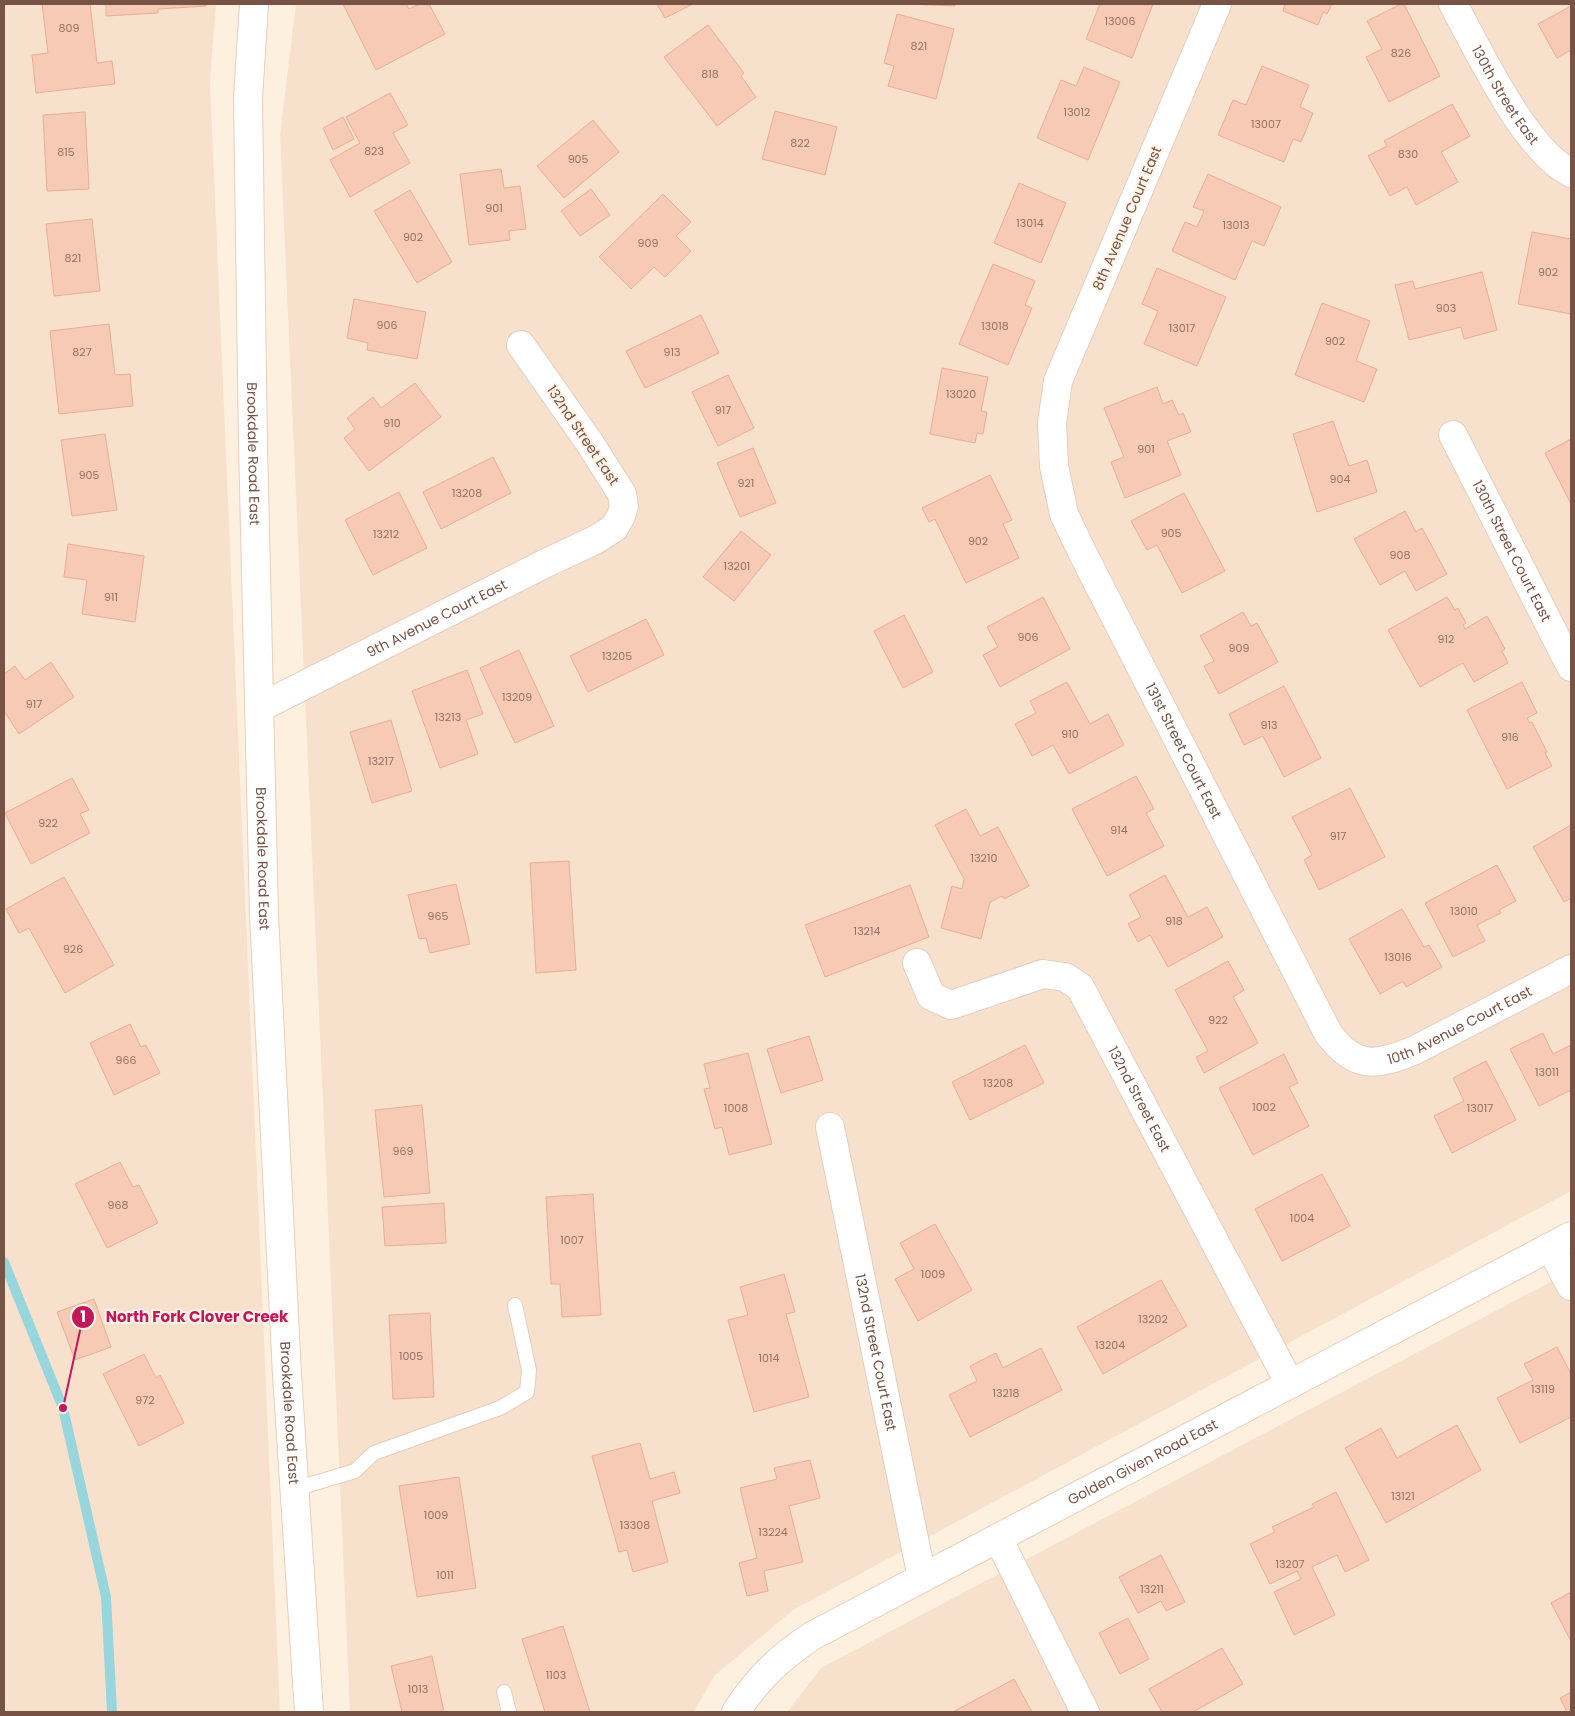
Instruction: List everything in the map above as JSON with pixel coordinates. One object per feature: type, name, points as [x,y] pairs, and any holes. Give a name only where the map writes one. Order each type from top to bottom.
[{"type":"street","name":"Brookdale Road East","points":[[254,4],[248,98],[253,444],[264,915],[287,1375],[309,1712]]},
{"type":"street","name":"8th Avenue Court East","points":[[1052,436],[1058,380],[1217,4]]},
{"type":"street","name":"130th Street East","points":[[1453,4],[1523,125],[1545,154],[1571,173]]},
{"type":"street","name":"132nd Street East","points":[[522,345],[589,442],[622,494],[624,506],[614,528]]},
{"type":"street","name":"130th Street Court East","points":[[1453,435],[1571,667]]},
{"type":"street","name":"131st Street Court East","points":[[1052,436],[1054,466],[1064,514],[1083,554],[1328,1033],[1339,1048],[1346,1052]]},
{"type":"street","name":"9th Avenue Court East","points":[[260,708],[594,540],[614,528]]},
{"type":"street","name":"132nd Street East","points":[[917,963],[931,996],[951,1005],[1043,974],[1064,977],[1080,987],[1290,1384]]},
{"type":"street","name":"10th Avenue Court East","points":[[1346,1052],[1365,1062],[1392,1059],[1415,1050],[1571,969]]},
{"type":"street","name":"132nd Street Court East","points":[[830,1127],[922,1578]]},
{"type":"street","name":"Golden Given Road East","points":[[736,1712],[749,1692],[768,1670],[791,1650],[812,1636],[1561,1242]]},
{"type":"street","points":[[1561,1242],[1571,1286]]},
{"type":"street","points":[[998,1538],[1085,1712]]},
{"type":"lane","points":[[295,1488],[354,1471],[374,1453],[500,1408],[528,1392],[529,1370],[515,1305]]},
{"type":"lane","points":[[504,1692],[509,1712]]},
{"type":"shaded area","points":[[4,4],[216,4],[210,81],[280,1712],[4,1712]]},
{"type":"shaded area","points":[[296,4],[1571,4],[1571,1191],[793,1610],[714,1676],[694,1712],[350,1712],[280,135]]},
{"type":"shaded area","points":[[1571,1271],[1571,1712],[787,1712],[821,1668]]},
{"type":"building","points":[[42,4],[90,4],[97,63],[112,61],[115,84],[36,93],[32,55],[48,53]]},
{"type":"building","points":[[106,4],[206,4],[206,6],[158,9],[158,13],[106,16]]},
{"type":"building","points":[[343,4],[406,4],[409,9],[419,4],[429,4],[445,34],[376,70]]},
{"type":"building","points":[[657,4],[693,4],[665,18]]},
{"type":"building","points":[[908,4],[955,4],[955,6]]},
{"type":"building","points":[[1100,4],[1153,4],[1132,58],[1086,39]]},
{"type":"building","points":[[1285,4],[1332,4],[1327,14],[1323,12],[1318,25],[1283,11]]},
{"type":"building","points":[[1404,4],[1440,76],[1389,102],[1366,57],[1382,49],[1367,21]]},
{"type":"building","points":[[1571,6],[1571,50],[1557,58],[1538,24]]},
{"type":"building","points":[[897,14],[954,29],[936,99],[888,86],[894,66],[884,63]]},
{"type":"building","points":[[708,25],[744,73],[741,76],[756,97],[717,126],[664,57]]},
{"type":"building","points":[[1262,66],[1309,85],[1300,107],[1313,113],[1301,142],[1293,139],[1284,162],[1218,135],[1233,100],[1246,105]]},
{"type":"building","points":[[1084,67],[1120,82],[1088,160],[1037,138],[1061,80],[1076,86]]},
{"type":"building","points":[[390,93],[408,125],[393,133],[410,163],[350,197],[330,160],[360,143],[346,117]]},
{"type":"building","points":[[1452,104],[1470,136],[1441,152],[1458,182],[1416,205],[1407,187],[1390,196],[1368,156],[1387,146],[1384,141]]},
{"type":"building","points":[[775,111],[837,127],[825,175],[762,159]]},
{"type":"building","points":[[85,112],[89,189],[47,191],[43,115]]},
{"type":"building","points":[[343,117],[354,139],[333,150],[323,128]]},
{"type":"building","points":[[593,120],[619,152],[564,198],[537,166]]},
{"type":"building","points":[[501,169],[504,188],[520,186],[526,229],[509,231],[510,240],[469,245],[460,174]]},
{"type":"building","points":[[1208,174],[1281,207],[1264,246],[1252,241],[1235,280],[1172,251],[1185,222],[1197,227],[1204,211],[1193,207]]},
{"type":"building","points":[[1019,183],[1066,203],[1041,263],[994,243]]},
{"type":"building","points":[[591,189],[610,215],[580,236],[561,211]]},
{"type":"building","points":[[410,190],[452,262],[417,283],[374,211]]},
{"type":"building","points":[[663,194],[691,222],[676,236],[691,251],[665,277],[654,267],[631,289],[599,257]]},
{"type":"building","points":[[92,219],[100,291],[54,296],[46,224]]},
{"type":"building","points":[[1532,232],[1571,239],[1571,314],[1518,304]]},
{"type":"building","points":[[993,264],[1035,281],[1025,305],[1032,308],[1008,365],[959,344]]},
{"type":"building","points":[[1157,268],[1226,297],[1197,366],[1144,344],[1158,311],[1142,304]]},
{"type":"building","points":[[1482,272],[1497,330],[1464,339],[1461,327],[1409,340],[1395,285],[1413,281],[1415,289]]},
{"type":"building","points":[[354,299],[426,312],[417,359],[367,350],[368,343],[347,338]]},
{"type":"building","points":[[1322,303],[1370,321],[1356,361],[1377,369],[1364,402],[1295,375]]},
{"type":"building","points":[[701,315],[719,353],[645,388],[626,351]]},
{"type":"building","points":[[109,324],[115,375],[130,374],[133,406],[59,414],[50,331]]},
{"type":"building","points":[[942,368],[988,377],[981,411],[987,412],[983,434],[977,433],[975,443],[930,434]]},
{"type":"building","points":[[728,375],[754,428],[718,446],[692,392]]},
{"type":"building","points":[[415,383],[441,417],[369,471],[344,438],[355,429],[347,418],[373,397],[381,408]]},
{"type":"building","points":[[1157,387],[1163,404],[1172,400],[1179,415],[1183,413],[1191,432],[1167,441],[1181,475],[1125,498],[1111,462],[1124,457],[1104,408]]},
{"type":"building","points":[[1333,421],[1349,466],[1367,460],[1377,492],[1317,512],[1293,434]]},
{"type":"building","points":[[105,434],[117,510],[72,516],[61,440]]},
{"type":"building","points":[[1571,439],[1571,504],[1545,453]]},
{"type":"building","points":[[753,448],[776,503],[740,517],[717,463]]},
{"type":"building","points":[[493,457],[511,493],[441,529],[423,492]]},
{"type":"building","points":[[990,475],[1012,520],[1003,524],[1019,558],[966,583],[935,519],[929,522],[922,508]]},
{"type":"building","points":[[399,492],[427,548],[373,575],[345,520]]},
{"type":"building","points":[[1184,493],[1225,571],[1182,593],[1157,545],[1147,550],[1131,521]]},
{"type":"building","points":[[1405,511],[1416,532],[1422,528],[1447,574],[1416,591],[1405,571],[1380,585],[1354,539]]},
{"type":"building","points":[[741,531],[771,555],[734,601],[703,577]]},
{"type":"building","points":[[68,544],[144,556],[135,622],[82,614],[87,580],[64,577]]},
{"type":"building","points":[[1043,597],[1070,649],[1000,687],[983,655],[998,647],[987,627]]},
{"type":"building","points":[[1447,597],[1455,610],[1458,608],[1466,623],[1463,625],[1465,629],[1487,616],[1505,649],[1502,651],[1508,663],[1474,682],[1463,663],[1420,687],[1388,630]]},
{"type":"building","points":[[1243,612],[1251,626],[1257,623],[1278,662],[1219,694],[1204,666],[1214,661],[1200,636]]},
{"type":"building","points":[[904,615],[933,672],[903,688],[874,631]]},
{"type":"building","points":[[646,619],[664,655],[588,692],[570,656]]},
{"type":"building","points":[[519,650],[554,726],[515,743],[480,668]]},
{"type":"building","points":[[51,662],[74,697],[19,734],[4,711],[4,674],[15,666],[25,680]]},
{"type":"building","points":[[467,670],[483,714],[466,720],[478,754],[440,768],[412,691]]},
{"type":"building","points":[[1067,682],[1090,724],[1108,714],[1124,745],[1069,774],[1053,745],[1032,756],[1015,724],[1036,713],[1030,701]]},
{"type":"building","points":[[1522,682],[1537,713],[1527,718],[1530,723],[1532,722],[1552,766],[1507,789],[1467,710]]},
{"type":"building","points":[[1284,686],[1321,758],[1284,777],[1263,736],[1244,745],[1229,714]]},
{"type":"building","points":[[391,720],[412,791],[372,803],[350,732]]},
{"type":"building","points":[[1136,776],[1154,809],[1146,813],[1164,846],[1107,876],[1072,809]]},
{"type":"building","points":[[72,778],[89,810],[80,814],[90,833],[31,864],[5,813]]},
{"type":"building","points":[[1350,788],[1385,857],[1319,890],[1304,860],[1312,855],[1292,817]]},
{"type":"building","points":[[966,809],[980,836],[998,827],[1029,886],[1004,899],[1002,896],[990,902],[981,939],[941,928],[952,886],[962,889],[964,879],[935,825]]},
{"type":"building","points":[[1571,825],[1571,898],[1564,902],[1533,847]]},
{"type":"building","points":[[569,861],[576,970],[536,973],[530,863]]},
{"type":"building","points":[[1497,865],[1516,901],[1499,910],[1501,913],[1477,925],[1485,941],[1453,957],[1425,903]]},
{"type":"building","points":[[1165,875],[1188,917],[1207,907],[1223,937],[1168,967],[1150,935],[1138,942],[1128,924],[1141,917],[1129,895]]},
{"type":"building","points":[[64,877],[114,965],[65,993],[29,928],[19,933],[6,909]]},
{"type":"building","points":[[456,884],[470,944],[430,953],[426,938],[419,939],[408,895]]},
{"type":"building","points":[[910,885],[929,937],[825,977],[805,925]]},
{"type":"building","points":[[1402,909],[1424,947],[1429,945],[1442,967],[1406,987],[1403,981],[1380,994],[1349,939]]},
{"type":"building","points":[[1228,961],[1244,990],[1233,997],[1258,1043],[1204,1073],[1196,1057],[1208,1051],[1175,990]]},
{"type":"building","points":[[130,1024],[141,1047],[146,1045],[160,1073],[114,1095],[90,1043]]},
{"type":"building","points":[[1543,1033],[1553,1054],[1571,1045],[1571,1090],[1539,1106],[1510,1049]]},
{"type":"building","points":[[809,1036],[823,1080],[781,1093],[767,1049]]},
{"type":"building","points":[[1025,1045],[1044,1083],[970,1120],[952,1082]]},
{"type":"building","points":[[748,1053],[772,1144],[729,1155],[722,1127],[715,1129],[704,1089],[710,1088],[704,1064]]},
{"type":"building","points":[[1284,1054],[1298,1083],[1289,1087],[1309,1126],[1253,1155],[1219,1088]]},
{"type":"building","points":[[1486,1061],[1516,1120],[1452,1153],[1434,1116],[1464,1101],[1453,1078]]},
{"type":"building","points":[[422,1105],[430,1193],[384,1197],[375,1110]]},
{"type":"building","points":[[120,1162],[133,1187],[139,1185],[158,1223],[107,1248],[75,1184]]},
{"type":"building","points":[[1322,1174],[1350,1226],[1282,1261],[1255,1209]]},
{"type":"building","points":[[593,1194],[601,1315],[562,1317],[560,1284],[551,1284],[546,1197]]},
{"type":"building","points":[[444,1203],[446,1243],[385,1246],[382,1207]]},
{"type":"building","points":[[935,1224],[972,1290],[918,1321],[895,1279],[914,1269],[900,1243]]},
{"type":"building","points":[[784,1274],[795,1312],[786,1314],[809,1397],[754,1412],[728,1320],[748,1315],[740,1287]]},
{"type":"building","points":[[1161,1280],[1187,1326],[1103,1374],[1077,1327]]},
{"type":"building","points":[[94,1299],[111,1347],[75,1360],[57,1312]]},
{"type":"building","points":[[430,1313],[434,1397],[393,1399],[389,1315]]},
{"type":"building","points":[[1557,1347],[1571,1374],[1571,1417],[1520,1443],[1497,1398],[1533,1380],[1524,1364]]},
{"type":"building","points":[[1041,1348],[1062,1390],[970,1437],[949,1395],[977,1381],[970,1366],[996,1353],[1003,1368]]},
{"type":"building","points":[[144,1354],[156,1378],[160,1375],[184,1423],[139,1446],[103,1374]]},
{"type":"building","points":[[1457,1425],[1481,1470],[1386,1523],[1345,1448],[1381,1428],[1397,1458]]},
{"type":"building","points":[[640,1443],[650,1479],[674,1472],[680,1493],[652,1501],[668,1562],[633,1572],[627,1550],[619,1552],[592,1456]]},
{"type":"building","points":[[810,1460],[820,1498],[789,1506],[803,1562],[764,1571],[768,1591],[747,1596],[739,1563],[757,1558],[740,1488],[777,1479],[774,1468]]},
{"type":"building","points":[[459,1477],[476,1588],[417,1597],[399,1486]]},
{"type":"building","points":[[1336,1492],[1369,1560],[1345,1572],[1337,1555],[1312,1567],[1335,1615],[1294,1635],[1274,1592],[1301,1579],[1297,1571],[1270,1584],[1250,1544],[1275,1532],[1272,1527],[1314,1507],[1312,1504]]},
{"type":"building","points":[[1161,1555],[1185,1602],[1166,1611],[1161,1601],[1138,1613],[1119,1577]]},
{"type":"building","points":[[1571,1592],[1571,1641],[1551,1603]]},
{"type":"building","points":[[1128,1618],[1149,1659],[1120,1674],[1099,1633]]},
{"type":"building","points":[[563,1626],[590,1712],[545,1712],[522,1639]]},
{"type":"building","points":[[1222,1648],[1243,1684],[1193,1712],[1162,1712],[1149,1689]]},
{"type":"building","points":[[432,1656],[444,1712],[402,1712],[391,1666]]},
{"type":"building","points":[[1014,1679],[1032,1712],[953,1712]]},
{"type":"building","points":[[1571,1692],[1571,1712],[1567,1712],[1560,1698]]},
{"type":"waterway","points":[[4,1262],[63,1408],[106,1597],[112,1712]]},
{"type":"place","name":"North Fork Clover Creek","points":[[63,1408]]}]
